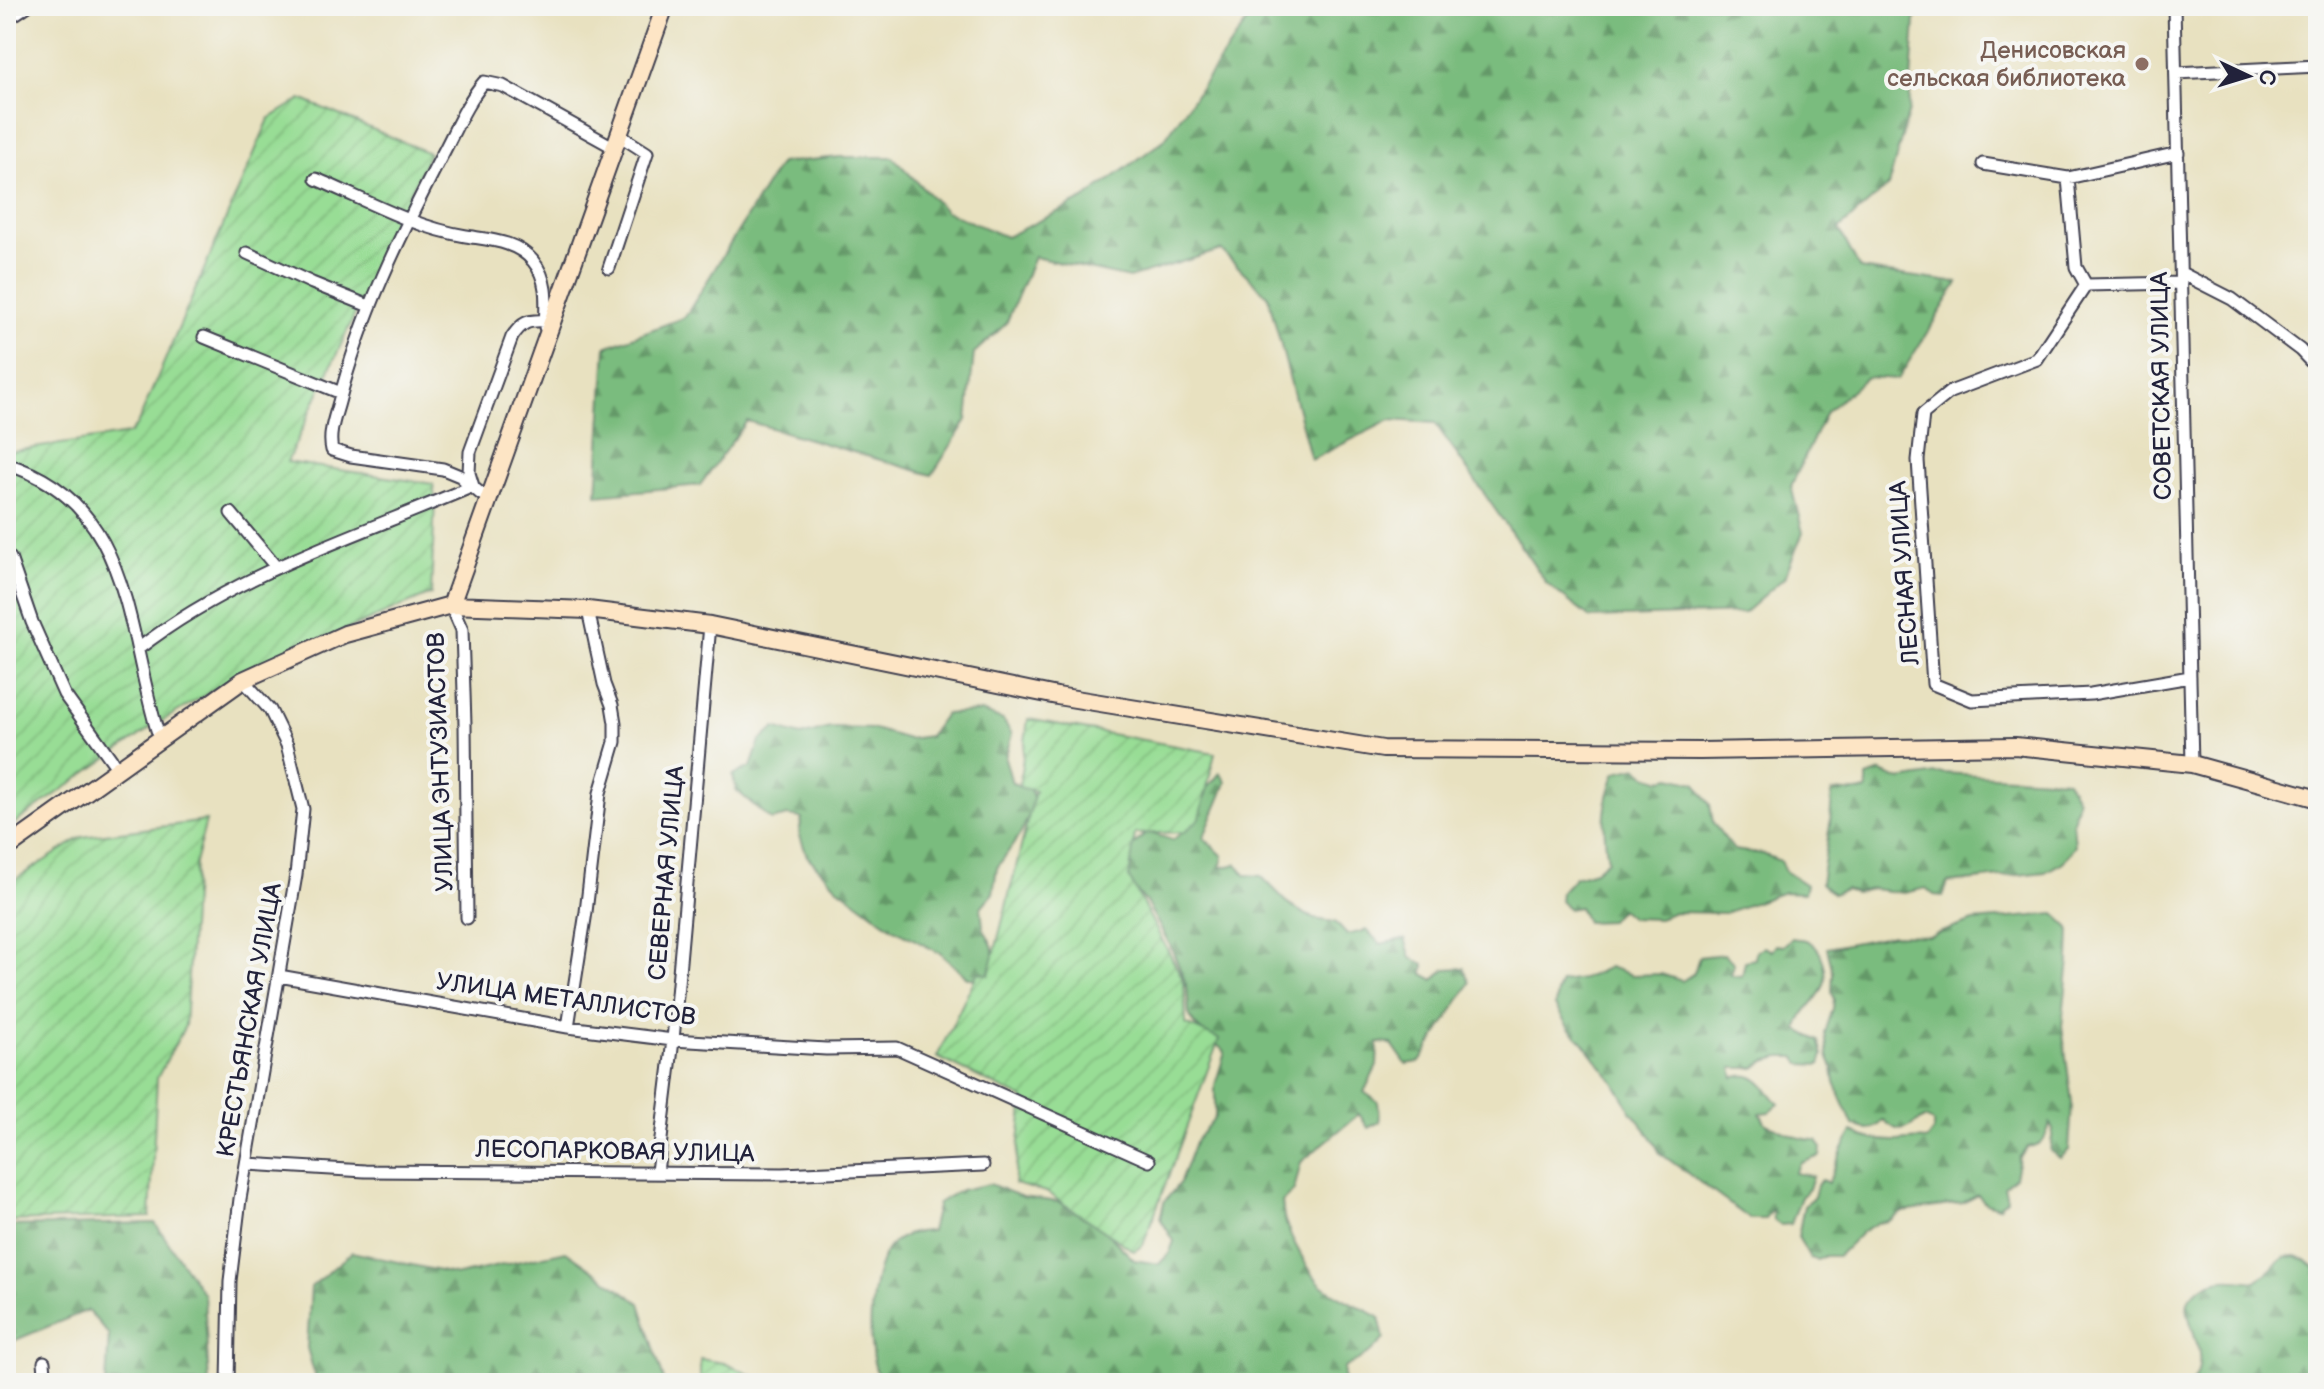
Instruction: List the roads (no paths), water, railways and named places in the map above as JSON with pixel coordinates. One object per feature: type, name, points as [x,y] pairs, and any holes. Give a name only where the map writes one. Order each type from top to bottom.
[{"type":"main road","points":[[451,605],[665,6]]},
{"type":"main road","points":[[6,849],[243,680],[345,634],[451,605],[588,610],[710,625],[1057,696],[1383,749],[1700,751],[2015,746],[2192,764],[2318,799]]},
{"type":"street","points":[[6,20],[27,6]]},
{"type":"street","name":"СОВЕТСКАЯ УЛИЦА","points":[[2174,6],[2192,764]]},
{"type":"street","points":[[2176,73],[2318,66]]},
{"type":"street","points":[[490,498],[460,476],[443,469],[351,456],[332,450],[330,442],[341,393],[369,306],[454,133],[484,82],[503,86],[617,142],[647,153],[609,268]]},
{"type":"street","points":[[1983,164],[2068,178],[2178,153]]},
{"type":"street","points":[[2068,178],[2076,267],[2086,285],[2181,278],[2232,299],[2300,350],[2318,369]]},
{"type":"street","points":[[316,179],[409,221],[437,230],[497,241],[526,254],[536,264],[546,290],[545,343]]},
{"type":"street","points":[[247,253],[369,306]]},
{"type":"street","name":"ЛЕСНАЯ УЛИЦА","points":[[2086,285],[2037,359],[1950,392],[1923,414],[1918,460],[1933,684],[1972,700],[2091,694],[2190,677]]},
{"type":"street","points":[[473,486],[469,473],[470,452],[512,337],[520,325],[529,320],[545,321]]},
{"type":"street","points":[[204,337],[341,393]]},
{"type":"street","points":[[6,464],[51,486],[78,507],[101,535],[122,588],[157,730],[164,736]]},
{"type":"street","points":[[138,649],[276,567],[473,486]]},
{"type":"street","points":[[231,513],[276,567]]},
{"type":"street","points":[[10,558],[32,622],[64,694],[118,769]]},
{"type":"street","name":"УЛИЦА ЭНТУЗИАСТОВ","points":[[451,605],[462,630],[467,918]]},
{"type":"street","points":[[568,1027],[600,793],[615,742],[612,705],[604,684],[588,610]]},
{"type":"street","name":"СЕВЕРНАЯ УЛИЦА","points":[[657,1172],[673,1040],[710,625]]},
{"type":"street","name":"КРЕСТЬЯНСКАЯ УЛИЦА","points":[[228,1383],[230,1281],[296,875],[303,809],[287,745],[270,710],[243,680]]},
{"type":"street","name":"УЛИЦА МЕТАЛЛИСТОВ","points":[[279,976],[568,1027],[673,1040],[826,1049],[897,1048],[1149,1161]]},
{"type":"street","name":"ЛЕСОПАРКОВАЯ УЛИЦА","points":[[247,1164],[365,1171],[783,1174],[983,1165]]},
{"type":"street","points":[[44,1362],[46,1383]]},
{"type":"place","name":"Денисовская сельская библиотека","points":[[2142,64]]}]
